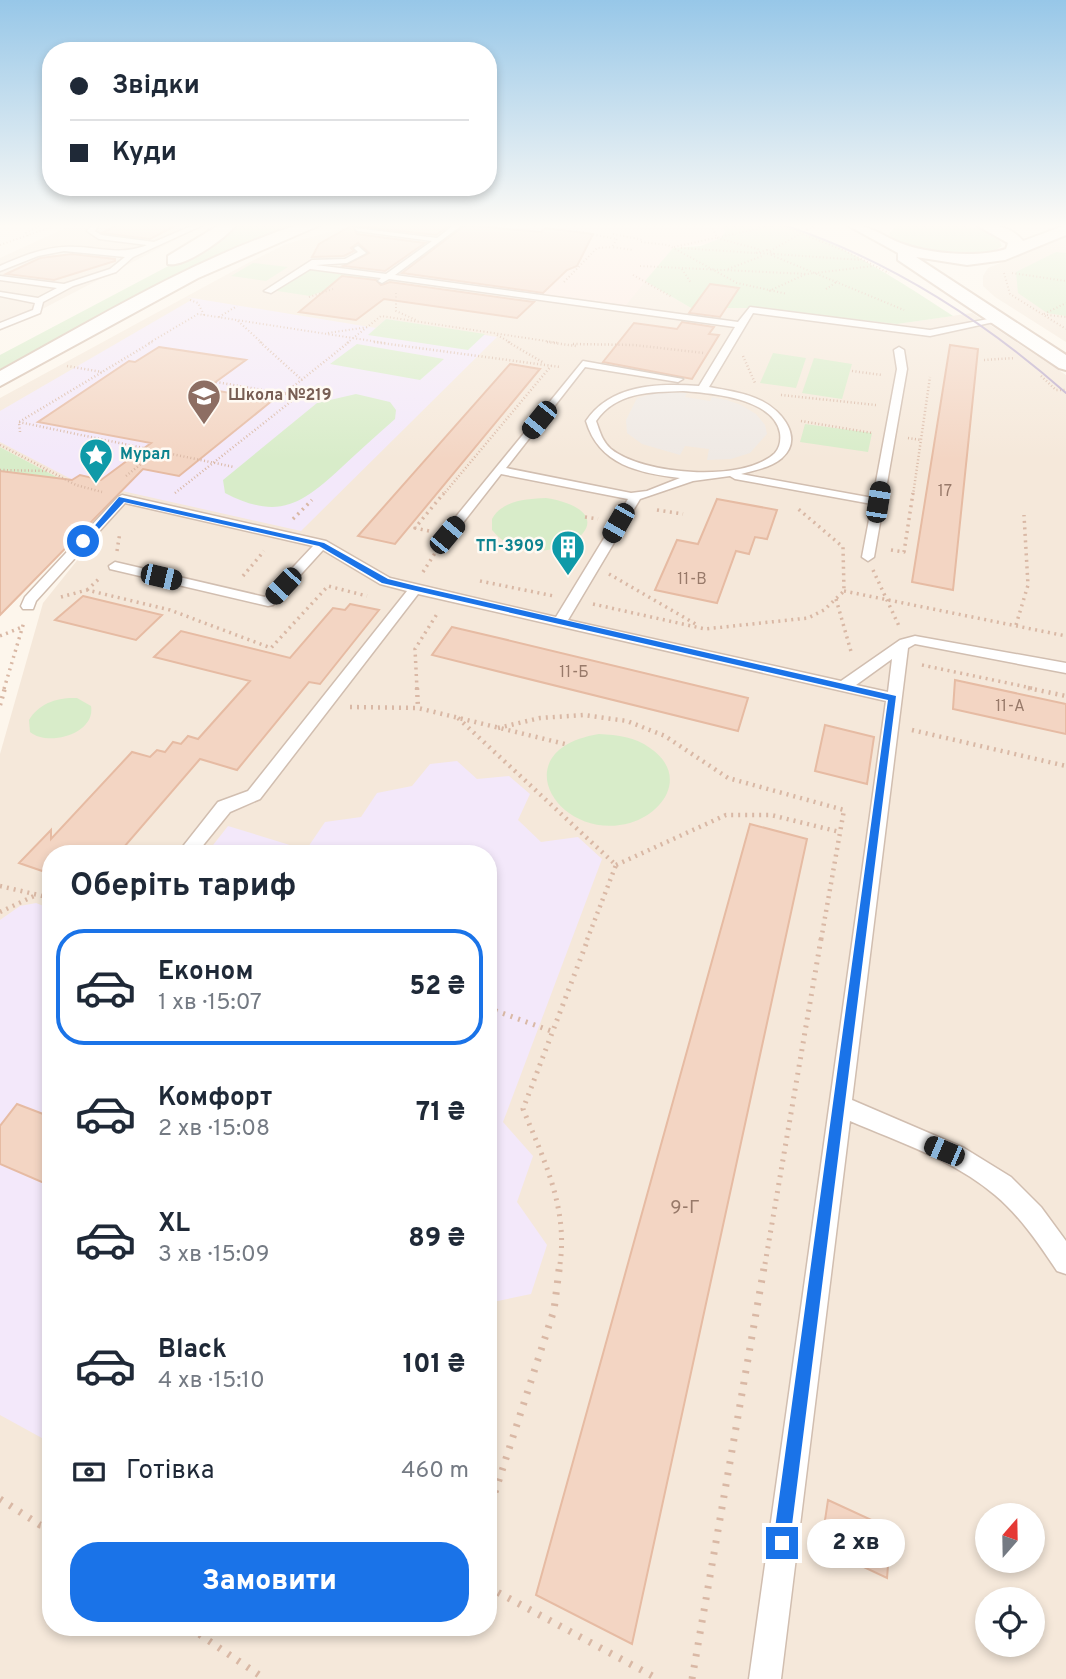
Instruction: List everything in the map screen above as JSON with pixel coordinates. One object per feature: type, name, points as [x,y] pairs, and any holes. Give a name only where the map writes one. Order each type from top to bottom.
[{"type":"main road","points":[[0,380],[142,303]]},
{"type":"main road","points":[[976,303],[1066,364]]},
{"type":"main road","points":[[998,303],[1066,348]]},
{"type":"lane","points":[[0,326],[37,311],[39,303]]},
{"type":"lane","points":[[585,303],[741,325]]},
{"type":"lane","points":[[704,386],[750,310],[900,340],[999,320]]},
{"type":"lane","points":[[868,558],[902,369],[900,340]]},
{"type":"lane","points":[[447,535],[583,364],[704,386],[756,403],[775,415],[785,430],[784,444],[773,458],[754,468],[728,475],[698,477],[662,473],[630,464],[606,452],[593,437],[591,421],[600,407],[618,396],[672,386],[704,386]]},
{"type":"lane","points":[[499,470],[635,497],[698,477]]},
{"type":"lane","points":[[728,475],[878,502]]},
{"type":"lane","points":[[560,622],[635,497]]},
{"type":"lane","points":[[28,606],[30,600],[122,499],[317,549],[349,560],[385,581],[843,687],[892,709]]},
{"type":"lane","points":[[115,566],[268,602],[317,549]]},
{"type":"lane","points":[[193,845],[224,807],[254,795],[415,589]]},
{"type":"lane","points":[[843,687],[901,646],[915,640],[929,640],[1066,668]]},
{"type":"lane","points":[[765,1679],[901,646]]},
{"type":"lane","points":[[840,1106],[944,1151],[992,1177],[1038,1221],[1066,1262]]},
{"type":"path","points":[[198,303],[204,315]]},
{"type":"path","points":[[396,303],[396,311],[421,322]]},
{"type":"path","points":[[889,303],[908,312]]},
{"type":"path","points":[[1025,303],[1066,329]]},
{"type":"path","points":[[1043,314],[1065,303]]},
{"type":"path","points":[[219,317],[236,306]]},
{"type":"path","points":[[19,422],[198,314],[466,356],[579,370]]},
{"type":"path","points":[[1043,314],[1066,317]]},
{"type":"path","points":[[285,393],[381,316],[576,346]]},
{"type":"path","points":[[237,320],[302,380]]},
{"type":"path","points":[[324,334],[369,327]]},
{"type":"path","points":[[493,333],[546,364]]},
{"type":"path","points":[[569,345],[634,345],[706,353]]},
{"type":"path","points":[[738,347],[759,393],[775,415],[921,440]]},
{"type":"path","points":[[984,360],[1018,358]]},
{"type":"path","points":[[424,570],[447,535],[415,528],[552,365]]},
{"type":"path","points":[[63,366],[102,372]]},
{"type":"path","points":[[904,552],[930,377]]},
{"type":"path","points":[[174,494],[298,396],[216,382]]},
{"type":"path","points":[[1056,390],[1066,390]]},
{"type":"path","points":[[759,393],[844,404],[895,405]]},
{"type":"path","points":[[19,422],[20,432]]},
{"type":"path","points":[[19,422],[234,467]]},
{"type":"path","points":[[0,445],[76,485],[113,495]]},
{"type":"path","points":[[126,476],[156,451]]},
{"type":"path","points":[[0,470],[51,471]]},
{"type":"path","points":[[285,528],[312,500]]},
{"type":"path","points":[[705,629],[796,621],[824,610],[844,591],[843,547],[808,515]]},
{"type":"path","points":[[1016,625],[1028,585],[1024,515]]},
{"type":"path","points":[[229,593],[265,550]]},
{"type":"path","points":[[868,558],[884,599]]},
{"type":"path","points":[[594,565],[715,636]]},
{"type":"path","points":[[0,705],[28,606],[87,590],[170,610],[271,648],[328,586],[372,597]]},
{"type":"path","points":[[844,591],[1066,636]]},
{"type":"path","points":[[836,599],[859,676]]},
{"type":"path","points":[[418,708],[415,649],[438,612]]},
{"type":"path","points":[[0,636],[22,626]]},
{"type":"path","points":[[922,665],[1066,696]]},
{"type":"path","points":[[324,706],[418,708],[565,744]]},
{"type":"path","points":[[892,709],[913,731],[1066,766]]},
{"type":"path","points":[[498,728],[540,718],[584,715],[627,721],[665,736],[728,778],[844,810],[692,1679]]},
{"type":"path","points":[[457,718],[616,865]]},
{"type":"path","points":[[497,1486],[554,1310],[564,1235],[550,1174],[523,1109],[616,865],[726,815],[771,815],[840,832]]},
{"type":"path","points":[[0,886],[42,897]]},
{"type":"path","points":[[0,912],[35,896]]},
{"type":"path","points":[[497,1011],[554,1032]]},
{"type":"path","points":[[0,1499],[42,1526]]},
{"type":"path","points":[[497,1592],[658,1679]]},
{"type":"path","points":[[202,1636],[265,1679]]},
{"type":"shaded area","points":[[0,303],[53,303],[0,331]]},
{"type":"shaded area","points":[[174,303],[683,303],[691,308],[748,308],[897,324],[972,313],[1066,375],[1066,1679],[0,1679],[0,754],[43,603],[119,508],[112,500],[74,486],[0,447],[0,398]]},
{"type":"shaded area","name":"Школа №219","points":[[185,303],[225,303],[376,328],[386,319],[497,337],[301,531],[73,480],[0,442],[0,411]]},
{"type":"shaded area","points":[[1005,303],[1066,303],[1066,342]]},
{"type":"shaded area","points":[[663,391],[687,393],[685,397],[710,401],[712,397],[741,405],[756,414],[765,425],[767,434],[750,453],[731,459],[707,460],[709,449],[685,446],[680,455],[642,444],[627,433],[626,420],[637,398]]},
{"type":"shaded area","points":[[457,761],[477,779],[509,776],[530,794],[518,820],[541,842],[578,837],[602,859],[503,1122],[533,1156],[517,1202],[547,1245],[531,1294],[497,1301],[497,845],[309,845],[325,822],[361,817],[377,793],[412,786],[430,764]]},
{"type":"shaded area","points":[[228,826],[290,845],[213,845]]},
{"type":"shaded area","points":[[36,903],[42,905],[42,1438],[0,1415],[0,920],[20,906]]},
{"type":"green space","points":[[98,303],[125,303],[0,369],[0,355]]},
{"type":"green space","points":[[683,303],[933,303],[953,316],[897,324],[748,308],[691,308]]},
{"type":"green space","points":[[1033,303],[1066,303],[1066,316],[1047,313]]},
{"type":"green space","points":[[386,319],[485,334],[468,350],[368,335]]},
{"type":"green space","points":[[357,344],[444,359],[420,380],[330,364]]},
{"type":"green space","points":[[773,353],[806,358],[796,388],[760,383]]},
{"type":"green space","points":[[814,358],[852,364],[842,399],[802,393]]},
{"type":"green space","points":[[356,394],[390,402],[396,410],[395,419],[314,491],[302,499],[275,507],[260,506],[225,493],[223,480],[317,403]]},
{"type":"green space","points":[[805,424],[872,433],[868,452],[800,442]]},
{"type":"green space","points":[[0,447],[74,486],[0,473]]},
{"type":"green space","points":[[546,498],[575,507],[586,518],[585,530],[574,541],[555,549],[534,551],[511,545],[492,530],[492,519],[508,504]]},
{"type":"green space","points":[[77,698],[91,706],[91,716],[79,730],[59,738],[38,736],[30,732],[29,720],[38,709],[56,700]]},
{"type":"green space","points":[[599,734],[626,737],[644,744],[662,758],[668,769],[668,791],[654,810],[643,818],[630,823],[604,826],[581,820],[563,808],[551,792],[547,774],[552,757],[569,743]]},
{"type":"building","points":[[309,303],[378,303],[356,320],[299,312]]},
{"type":"building","points":[[414,303],[533,303],[517,318]]},
{"type":"building","points":[[696,303],[729,303],[720,317],[689,313]]},
{"type":"building","points":[[682,322],[714,327],[709,334],[719,335],[692,379],[603,362],[634,323],[677,329]]},
{"type":"building","points":[[950,345],[978,349],[953,590],[912,582]]},
{"type":"building","points":[[159,347],[246,360],[206,389],[273,400],[179,476],[143,469],[0,615],[0,471],[72,480],[80,475],[101,480],[151,443],[38,422],[129,361],[135,362]]},
{"type":"building","points":[[510,364],[540,369],[395,544],[358,536]]},
{"type":"building","points":[[717,499],[777,510],[767,539],[755,537],[749,554],[736,551],[717,603],[655,590],[677,540],[698,544]]},
{"type":"building","points":[[83,596],[162,615],[136,640],[55,620]]},
{"type":"building","points":[[350,604],[379,610],[320,684],[309,682],[237,770],[200,759],[126,845],[42,845],[42,871],[19,863],[51,830],[51,839],[132,752],[150,757],[157,750],[165,752],[173,742],[181,744],[188,736],[198,739],[250,681],[154,657],[181,631],[290,658],[333,608],[345,610]]},
{"type":"building","points":[[452,627],[748,698],[738,731],[432,655]]},
{"type":"building","points":[[955,680],[1066,704],[1066,734],[953,709]]},
{"type":"building","points":[[825,725],[874,737],[867,784],[815,771]]},
{"type":"building","points":[[750,824],[807,839],[632,1644],[536,1595]]},
{"type":"building","points":[[17,1104],[42,1114],[42,1182],[0,1164],[0,1126]]},
{"type":"building","points":[[828,1500],[891,1529],[887,1578],[821,1547]]},
{"type":"tram line","points":[[946,303],[1002,341],[1066,393]]},
{"type":"place","name":"Школа №219","points":[[204,426]]},
{"type":"place","name":"Мурал","points":[[96,485]]},
{"type":"place","name":"ТП-3909","points":[[568,577]]},
{"type":"route","points":[[83,541],[122,499],[321,544],[385,581],[415,589],[893,698],[782,1543]]}]
